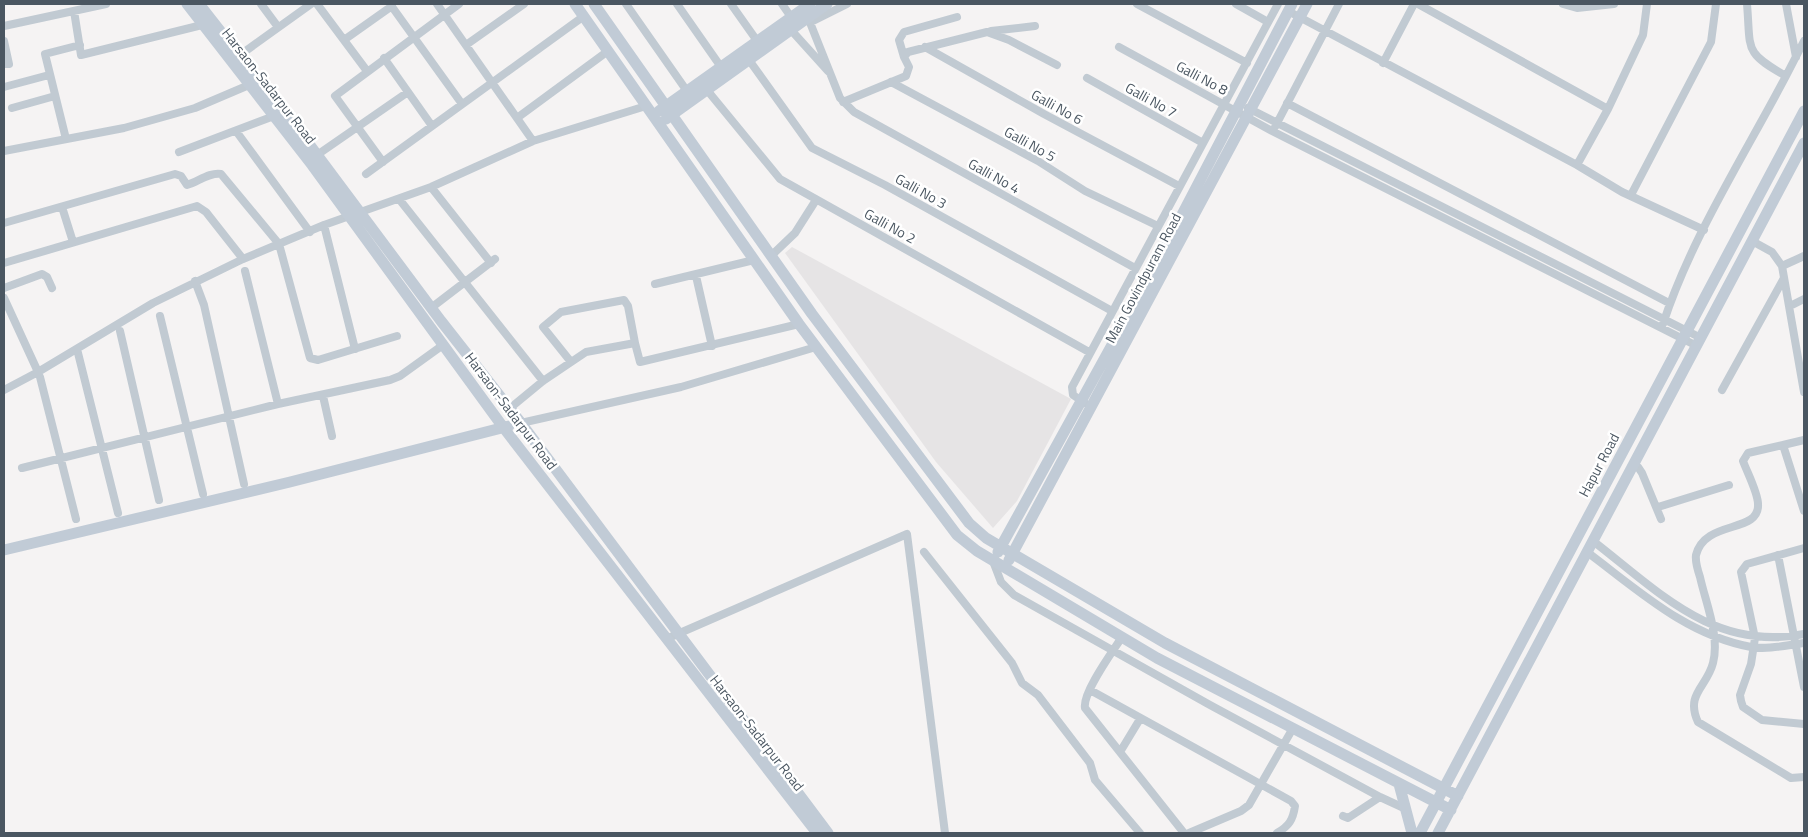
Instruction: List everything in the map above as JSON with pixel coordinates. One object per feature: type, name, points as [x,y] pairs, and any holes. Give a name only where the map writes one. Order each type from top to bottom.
[{"type":"street","points":[[4,26],[106,4]]},
{"type":"street","name":"Harsaon-Sadarpur Road","points":[[187,4],[249,85],[431,308],[521,423],[828,833]]},
{"type":"street","name":"Harsaon-Sadarpur Road","points":[[199,4],[317,155],[443,345],[503,427],[816,833]]},
{"type":"street","points":[[261,4],[278,28]]},
{"type":"street","points":[[240,55],[312,4]]},
{"type":"street","points":[[317,4],[366,71]]},
{"type":"street","points":[[437,4],[533,141]]},
{"type":"street","points":[[383,162],[334,97],[366,71],[459,4]]},
{"type":"street","points":[[466,45],[524,4]]},
{"type":"street","points":[[575,4],[799,324],[957,535],[977,551],[1157,658],[1451,810]]},
{"type":"street","points":[[594,4],[771,256],[958,510],[975,528],[1001,546],[1165,643],[1458,796]]},
{"type":"street","points":[[626,4],[690,96]]},
{"type":"street","points":[[677,4],[721,67]]},
{"type":"street","points":[[731,4],[760,46]]},
{"type":"street","points":[[782,4],[791,17]]},
{"type":"street","points":[[656,120],[690,96],[721,67],[791,30],[808,13],[827,4]]},
{"type":"street","points":[[690,96],[707,90],[749,60],[760,46],[791,17],[847,4]]},
{"type":"street","points":[[1137,4],[1247,63]]},
{"type":"street","points":[[1236,4],[1268,22]]},
{"type":"street","points":[[1091,406],[1073,395],[1072,387],[1089,352],[1278,4]]},
{"type":"street","name":"Main Govindpuram Road","points":[[994,561],[1080,400],[1243,110],[1307,4]]},
{"type":"street","points":[[1274,127],[1339,4]]},
{"type":"street","points":[[1383,63],[1416,4],[1608,109]]},
{"type":"street","points":[[1563,4],[1577,8],[1614,4]]},
{"type":"street","points":[[1577,164],[1608,109],[1643,35],[1647,4]]},
{"type":"street","points":[[1631,195],[1711,42],[1716,4]]},
{"type":"street","points":[[1747,4],[1750,48],[1754,57],[1786,76]]},
{"type":"street","points":[[1786,4],[1796,57]]},
{"type":"street","points":[[344,40],[391,5],[462,104]]},
{"type":"street","points":[[1290,8],[1300,18],[1577,164],[1606,184],[1704,230]]},
{"type":"street","name":"Main Govindpuram Road","points":[[1005,567],[1091,406],[1243,110],[1290,8]]},
{"type":"street","points":[[74,11],[82,55],[202,24]]},
{"type":"street","points":[[808,13],[843,102],[908,73],[909,67],[899,40],[904,32],[956,17]]},
{"type":"street","points":[[366,174],[584,16]]},
{"type":"street","points":[[904,57],[908,52],[987,32],[1035,26]]},
{"type":"street","points":[[791,30],[831,74]]},
{"type":"street","points":[[987,32],[1009,40],[1057,65]]},
{"type":"street","points":[[4,41],[9,64],[4,64]]},
{"type":"street","points":[[1661,328],[1669,303],[1704,230],[1804,41]]},
{"type":"street","points":[[66,139],[45,54],[80,45]]},
{"type":"street","name":"Galli No 6","points":[[925,47],[1044,114],[1179,186]]},
{"type":"street","name":"Galli No 8","points":[[1119,48],[1224,104],[1243,110],[1274,127]]},
{"type":"street","points":[[517,118],[608,50]]},
{"type":"street","points":[[384,58],[432,126]]},
{"type":"street","name":"Galli No 3","points":[[749,60],[812,148],[885,185],[1112,311]]},
{"type":"street","points":[[4,88],[49,75]]},
{"type":"street","name":"Galli No 7","points":[[1087,78],[1202,143]]},
{"type":"street","name":"Galli No 5","points":[[890,82],[1038,161],[1085,192],[1158,226]]},
{"type":"street","points":[[4,151],[124,128],[195,108],[249,85]]},
{"type":"street","name":"Galli No 2","points":[[707,90],[780,179],[1089,352]]},
{"type":"street","points":[[317,155],[408,92]]},
{"type":"street","points":[[12,108],[55,96]]},
{"type":"street","name":"Galli No 4","points":[[843,102],[854,112],[1135,268]]},
{"type":"street","points":[[1287,103],[1669,303]]},
{"type":"street","points":[[4,390],[39,374],[153,303],[243,259],[324,225],[431,187],[533,141],[646,106]]},
{"type":"street","name":"Hapur Road","points":[[1420,833],[1804,111]]},
{"type":"street","points":[[179,152],[274,116]]},
{"type":"street","points":[[1274,127],[1664,320],[1686,336]]},
{"type":"street","points":[[1274,127],[1661,328],[1699,342]]},
{"type":"street","points":[[236,131],[310,232]]},
{"type":"street","points":[[1438,833],[1804,143]]},
{"type":"street","points":[[4,223],[175,174],[181,176],[187,185],[197,183],[215,173],[221,174],[279,244],[310,358],[318,360],[397,336]]},
{"type":"street","points":[[431,187],[493,261],[431,308]]},
{"type":"street","points":[[399,199],[543,381]]},
{"type":"street","points":[[771,256],[796,233],[816,200]]},
{"type":"street","points":[[4,263],[197,206],[206,212],[243,259]]},
{"type":"street","points":[[62,207],[73,242]]},
{"type":"street","points":[[324,225],[355,349]]},
{"type":"street","points":[[1752,241],[1772,252],[1782,266],[1804,392]]},
{"type":"street","points":[[1782,266],[1804,256]]},
{"type":"street","points":[[655,284],[696,276],[754,260]]},
{"type":"street","points":[[245,271],[278,404]]},
{"type":"street","points":[[4,288],[42,274],[47,277],[52,288]]},
{"type":"street","points":[[696,276],[712,346]]},
{"type":"street","points":[[1722,390],[1784,278]]},
{"type":"street","points":[[195,281],[204,305],[244,484]]},
{"type":"street","points":[[571,362],[543,327],[561,312],[624,300],[628,306],[640,362],[799,324]]},
{"type":"street","points":[[1790,306],[1804,300]]},
{"type":"street","points":[[4,301],[39,374],[76,519]]},
{"type":"street","points":[[160,316],[203,494]]},
{"type":"street","points":[[120,331],[160,500]]},
{"type":"street","points":[[509,409],[543,381],[586,352],[635,343]]},
{"type":"street","points":[[22,468],[278,404],[323,396],[400,376],[443,345]]},
{"type":"street","points":[[4,550],[290,482],[503,427],[681,387],[816,347]]},
{"type":"street","points":[[77,349],[118,513]]},
{"type":"street","points":[[323,396],[332,436]]},
{"type":"street","points":[[1804,440],[1748,453],[1743,460],[1758,504],[1751,521],[1714,532],[1701,543],[1696,557],[1714,636],[1713,664],[1693,703],[1693,711],[1698,722],[1791,778],[1804,777]]},
{"type":"street","points":[[1783,445],[1804,511]]},
{"type":"street","points":[[1632,466],[1638,467],[1642,473],[1658,507],[1661,519]]},
{"type":"street","points":[[1658,507],[1729,486]]},
{"type":"street","points":[[666,640],[679,636],[907,534],[945,833]]},
{"type":"street","points":[[1593,540],[1688,615],[1755,638],[1799,641]]},
{"type":"street","points":[[1804,548],[1747,564],[1741,572],[1755,638],[1752,647],[1751,664],[1740,695],[1744,707],[1762,720],[1804,724]]},
{"type":"street","points":[[924,552],[1012,663],[1022,683],[1038,695],[1090,763],[1095,780],[1140,833]]},
{"type":"street","points":[[1587,552],[1681,622],[1714,636],[1752,647],[1799,641],[1804,634]]},
{"type":"street","points":[[1778,555],[1799,641],[1804,687]]},
{"type":"street","points":[[994,561],[1001,582],[1014,595],[1380,797],[1406,809]]},
{"type":"street","points":[[1632,586],[1639,576]]},
{"type":"street","points":[[1122,636],[1090,690],[1084,702],[1085,708],[1184,833]]},
{"type":"street","points":[[1090,690],[1260,787],[1291,801],[1295,806],[1294,816],[1288,827],[1277,833]]},
{"type":"street","points":[[1120,752],[1140,718]]},
{"type":"street","points":[[1189,833],[1241,811],[1253,800],[1293,728]]},
{"type":"street","points":[[1399,784],[1412,833]]},
{"type":"street","points":[[1343,816],[1348,818],[1354,816],[1380,797]]},
{"type":"shaded area","points":[[792,247],[1071,399],[1017,501],[993,528],[936,462],[785,253]]}]
